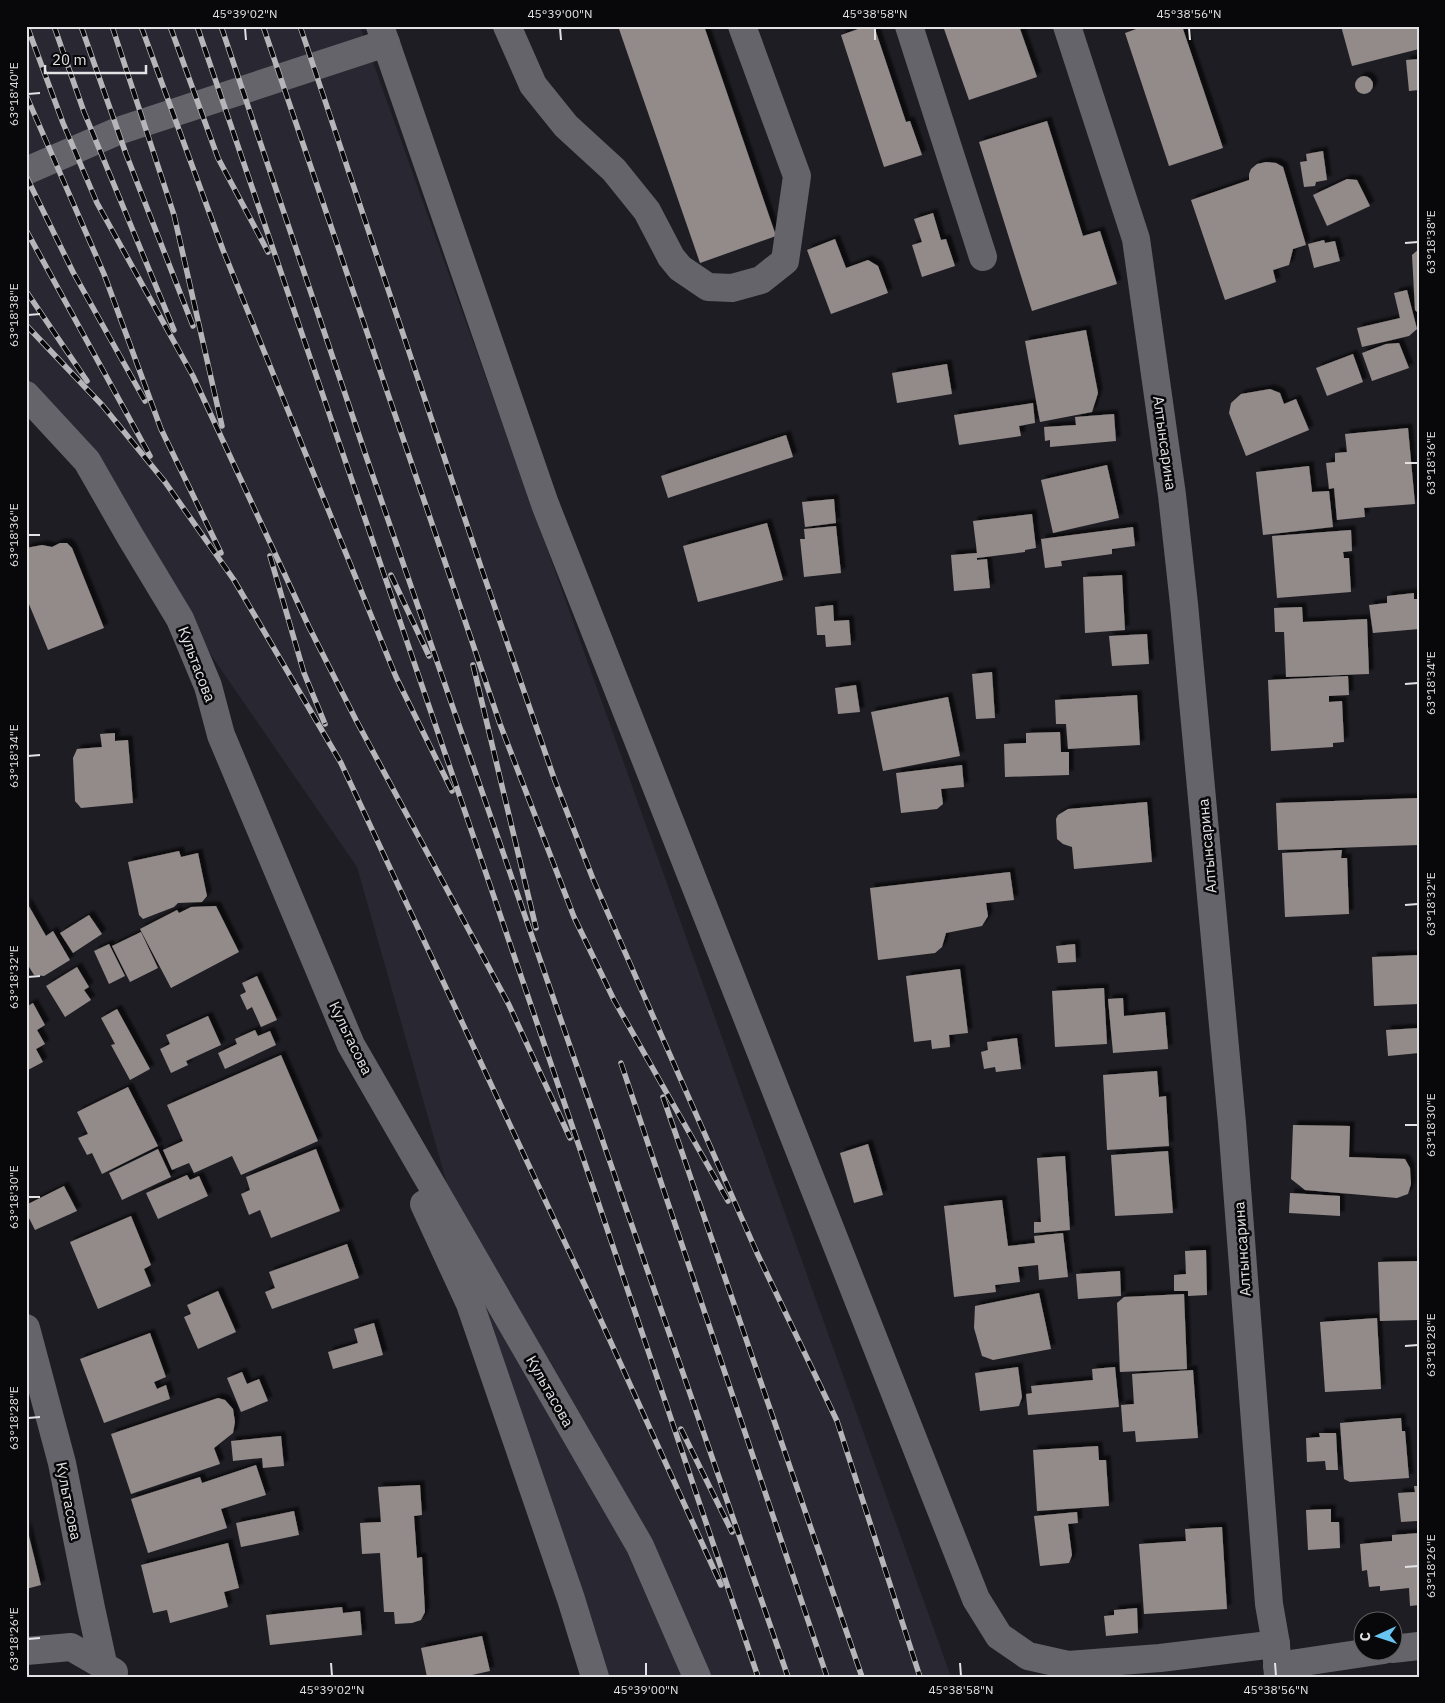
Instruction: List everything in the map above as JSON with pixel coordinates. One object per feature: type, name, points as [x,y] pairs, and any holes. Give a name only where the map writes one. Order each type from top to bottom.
[{"type":"street","points":[[507,26],[534,85],[566,126],[614,170],[625,183],[646,211],[671,257],[680,268],[708,287],[732,288],[761,280],[785,261],[797,176],[742,26]]},
{"type":"street","points":[[909,26],[983,257]]},
{"type":"street","name":"Алтынсарина","points":[[1068,26],[1136,239],[1172,495],[1232,1113],[1270,1604],[1277,1662]]},
{"type":"street","points":[[26,171],[118,131],[383,35],[545,504],[976,1599],[999,1636],[1028,1656],[1068,1665],[1160,1658],[1277,1662],[1352,1654]]},
{"type":"street","name":"Культасова","points":[[26,395],[87,461],[180,619],[208,686],[221,735],[351,1045],[640,1546],[697,1677]]},
{"type":"street","points":[[351,1045],[470,1304],[572,1599],[595,1677]]},
{"type":"street","name":"Культасова","points":[[26,1328],[62,1463],[90,1608],[111,1673]]},
{"type":"street","points":[[26,1651],[71,1646],[111,1673]]},
{"type":"street","points":[[1402,1648],[1419,1646]]},
{"type":"shaded area","points":[[26,26],[360,26],[951,1677],[587,1677],[357,867],[26,386]]},
{"type":"building","points":[[618,26],[704,26],[776,236],[700,263]]},
{"type":"building","points":[[867,26],[874,26],[906,122],[910,121],[922,155],[884,167],[841,35]]},
{"type":"building","points":[[943,26],[1019,26],[1037,77],[969,100]]},
{"type":"building","points":[[1145,26],[1182,26],[1223,148],[1169,166],[1125,33]]},
{"type":"building","points":[[1341,26],[1417,26],[1419,49],[1352,66]]},
{"type":"building","points":[[1419,59],[1419,90],[1409,91],[1406,60]]},
{"type":"building","points":[[1364,76],[1370,79],[1373,85],[1370,91],[1364,94],[1358,91],[1355,85],[1358,79]]},
{"type":"building","points":[[1047,121],[1083,236],[1100,231],[1117,284],[1032,311],[979,142]]},
{"type":"building","points":[[1323,151],[1327,180],[1316,182],[1315,186],[1304,187],[1300,162],[1307,161],[1306,154]]},
{"type":"building","points":[[1266,162],[1276,163],[1283,167],[1306,245],[1293,249],[1289,265],[1273,270],[1276,282],[1225,300],[1191,200],[1249,180],[1251,169],[1257,164]]},
{"type":"building","points":[[1347,179],[1357,180],[1370,206],[1327,226],[1313,195]]},
{"type":"building","points":[[933,213],[941,240],[946,239],[955,266],[922,277],[912,245],[922,242],[914,219]]},
{"type":"building","points":[[835,239],[846,268],[868,260],[878,266],[888,293],[831,314],[807,250]]},
{"type":"building","points":[[1324,240],[1325,243],[1335,241],[1340,261],[1314,268],[1308,244]]},
{"type":"building","points":[[1419,249],[1419,314],[1415,310],[1412,255]]},
{"type":"building","points":[[1407,290],[1417,329],[1409,336],[1362,347],[1357,328],[1400,318],[1394,293]]},
{"type":"building","points":[[1086,330],[1098,393],[1092,412],[1040,422],[1025,341]]},
{"type":"building","points":[[1399,343],[1409,368],[1372,381],[1362,353],[1386,344]]},
{"type":"building","points":[[1353,354],[1363,382],[1327,396],[1316,368]]},
{"type":"building","points":[[947,364],[952,394],[897,403],[892,373]]},
{"type":"building","points":[[1270,389],[1280,393],[1284,404],[1296,399],[1309,430],[1246,456],[1229,413],[1231,403],[1241,394]]},
{"type":"building","points":[[1033,403],[1035,423],[1019,426],[1021,436],[959,445],[954,415]]},
{"type":"building","points":[[1114,414],[1116,441],[1050,447],[1050,440],[1045,441],[1044,427],[1076,425],[1075,417]]},
{"type":"building","points":[[1408,428],[1415,504],[1364,508],[1365,517],[1337,520],[1334,488],[1329,489],[1326,463],[1335,462],[1335,453],[1347,452],[1345,434]]},
{"type":"building","points":[[786,435],[793,457],[668,498],[661,476]]},
{"type":"building","points":[[1107,465],[1119,518],[1053,533],[1041,480]]},
{"type":"building","points":[[1309,466],[1312,492],[1329,491],[1333,527],[1263,535],[1256,472]]},
{"type":"building","points":[[834,499],[836,523],[805,527],[802,502]]},
{"type":"building","points":[[1032,514],[1036,548],[1025,550],[1025,552],[977,558],[977,560],[987,559],[990,588],[954,591],[951,555],[977,553],[973,521]]},
{"type":"building","points":[[767,523],[783,580],[698,602],[683,546]]},
{"type":"building","points":[[836,526],[841,573],[804,577],[800,539],[805,539],[804,529]]},
{"type":"building","points":[[1133,527],[1135,546],[1112,549],[1112,554],[1061,561],[1062,566],[1045,568],[1041,539]]},
{"type":"building","points":[[1351,530],[1352,551],[1343,552],[1344,558],[1349,558],[1351,592],[1277,598],[1272,536]]},
{"type":"building","points":[[60,543],[67,543],[72,548],[104,628],[48,650],[26,597],[26,548],[42,545],[52,547]]},
{"type":"building","points":[[1122,575],[1125,630],[1085,633],[1083,577]]},
{"type":"building","points":[[1414,593],[1414,599],[1419,599],[1419,629],[1373,633],[1369,605],[1387,603],[1387,596]]},
{"type":"building","points":[[833,605],[834,621],[849,620],[851,645],[826,647],[825,635],[817,635],[815,607]]},
{"type":"building","points":[[1302,607],[1303,622],[1367,619],[1369,674],[1286,677],[1284,632],[1275,632],[1274,608]]},
{"type":"building","points":[[1147,634],[1149,664],[1112,666],[1109,636]]},
{"type":"building","points":[[992,672],[995,718],[976,719],[972,674]]},
{"type":"building","points":[[1348,676],[1349,695],[1329,696],[1329,702],[1342,701],[1344,742],[1333,743],[1333,747],[1271,751],[1268,680]]},
{"type":"building","points":[[856,685],[860,712],[838,714],[835,688]]},
{"type":"building","points":[[1137,695],[1140,745],[1068,749],[1066,724],[1056,724],[1055,700]]},
{"type":"building","points":[[948,697],[960,756],[883,771],[871,712]]},
{"type":"building","points":[[1060,732],[1061,752],[1069,752],[1069,775],[1005,777],[1004,744],[1026,743],[1026,733]]},
{"type":"building","points":[[115,733],[115,741],[128,740],[133,803],[81,808],[75,801],[73,758],[77,749],[102,747],[100,734]]},
{"type":"building","points":[[962,765],[964,787],[941,789],[943,804],[937,809],[901,813],[896,773]]},
{"type":"building","points":[[1419,798],[1419,845],[1278,850],[1276,803]]},
{"type":"building","points":[[1147,802],[1152,862],[1074,869],[1072,847],[1063,844],[1057,839],[1056,819],[1058,815],[1068,809]]},
{"type":"building","points":[[1342,850],[1341,858],[1347,858],[1349,914],[1285,917],[1282,853]]},
{"type":"building","points":[[179,851],[181,857],[198,853],[207,896],[202,902],[178,903],[174,907],[143,919],[139,915],[128,862]]},
{"type":"building","points":[[1010,872],[1014,900],[986,903],[988,916],[982,926],[946,933],[942,947],[935,953],[878,960],[870,888]]},
{"type":"building","points":[[26,901],[46,936],[53,931],[70,960],[44,976],[34,975],[26,962]]},
{"type":"building","points":[[216,906],[239,952],[171,988],[140,929],[177,910],[179,913],[191,907]]},
{"type":"building","points":[[89,915],[102,934],[73,953],[60,933]]},
{"type":"building","points":[[141,932],[158,968],[130,982],[112,946]]},
{"type":"building","points":[[109,944],[125,976],[109,984],[94,951]]},
{"type":"building","points":[[1075,944],[1076,962],[1058,963],[1056,946]]},
{"type":"building","points":[[1419,955],[1419,1004],[1374,1006],[1372,957]]},
{"type":"building","points":[[77,967],[89,987],[84,990],[91,1000],[65,1017],[46,986]]},
{"type":"building","points":[[960,969],[968,1033],[949,1035],[950,1047],[932,1049],[931,1040],[914,1042],[906,976]]},
{"type":"building","points":[[257,976],[277,1020],[261,1027],[252,1007],[247,1010],[240,995],[246,992],[242,983]]},
{"type":"building","points":[[1104,988],[1107,1044],[1055,1047],[1052,991]]},
{"type":"building","points":[[1123,998],[1124,1016],[1165,1012],[1168,1049],[1113,1053],[1108,999]]},
{"type":"building","points":[[33,1003],[45,1025],[37,1030],[45,1044],[36,1049],[43,1062],[26,1071],[26,1007]]},
{"type":"building","points":[[117,1009],[150,1069],[130,1080],[111,1045],[115,1044],[101,1018]]},
{"type":"building","points":[[208,1016],[221,1045],[186,1061],[188,1065],[171,1073],[160,1049],[170,1044],[166,1035]]},
{"type":"building","points":[[1419,1028],[1419,1053],[1388,1056],[1386,1030]]},
{"type":"building","points":[[255,1030],[258,1036],[270,1031],[276,1045],[225,1069],[218,1053],[237,1044],[235,1039]]},
{"type":"building","points":[[1017,1038],[1021,1069],[996,1072],[995,1067],[984,1069],[981,1052],[988,1050],[987,1042]]},
{"type":"building","points":[[281,1055],[318,1141],[241,1175],[232,1156],[194,1173],[189,1163],[172,1170],[163,1150],[183,1141],[167,1105]]},
{"type":"building","points":[[1157,1071],[1159,1097],[1166,1096],[1169,1146],[1107,1150],[1103,1075]]},
{"type":"building","points":[[128,1087],[158,1146],[102,1174],[92,1153],[87,1155],[78,1138],[88,1134],[77,1112]]},
{"type":"building","points":[[1293,1125],[1350,1126],[1349,1157],[1405,1159],[1410,1168],[1411,1184],[1408,1194],[1397,1198],[1305,1190],[1291,1179]]},
{"type":"building","points":[[868,1144],[883,1195],[854,1203],[840,1153]]},
{"type":"building","points":[[158,1149],[171,1177],[122,1200],[109,1173]]},
{"type":"building","points":[[316,1149],[340,1211],[271,1238],[260,1210],[249,1215],[241,1194],[250,1190],[246,1177]]},
{"type":"building","points":[[1168,1151],[1173,1213],[1115,1216],[1111,1155]]},
{"type":"building","points":[[1065,1156],[1070,1230],[1034,1233],[1034,1222],[1041,1222],[1037,1158]]},
{"type":"building","points":[[187,1175],[190,1180],[199,1176],[208,1196],[158,1219],[146,1193]]},
{"type":"building","points":[[64,1186],[77,1211],[35,1230],[26,1212],[26,1205]]},
{"type":"building","points":[[1290,1193],[1340,1196],[1340,1216],[1289,1213]]},
{"type":"building","points":[[1002,1200],[1008,1246],[1035,1243],[1034,1236],[1063,1233],[1068,1277],[1039,1280],[1038,1265],[1018,1267],[1020,1282],[995,1285],[996,1292],[954,1297],[944,1206]]},
{"type":"building","points":[[131,1216],[151,1265],[144,1269],[151,1286],[98,1309],[70,1242]]},
{"type":"building","points":[[347,1244],[359,1278],[272,1309],[265,1292],[275,1288],[269,1272]]},
{"type":"building","points":[[1206,1250],[1207,1295],[1188,1296],[1188,1291],[1174,1291],[1174,1275],[1186,1274],[1185,1251]]},
{"type":"building","points":[[1419,1261],[1419,1320],[1380,1321],[1378,1262]]},
{"type":"building","points":[[1120,1271],[1121,1296],[1078,1299],[1076,1274]]},
{"type":"building","points":[[218,1291],[236,1332],[198,1349],[184,1317],[191,1314],[187,1305]]},
{"type":"building","points":[[1039,1293],[1051,1349],[993,1360],[982,1356],[974,1328],[975,1306]]},
{"type":"building","points":[[1184,1294],[1187,1369],[1120,1372],[1117,1303],[1124,1297]]},
{"type":"building","points":[[1377,1318],[1381,1389],[1325,1392],[1320,1322]]},
{"type":"building","points":[[374,1323],[383,1355],[333,1369],[328,1352],[358,1343],[354,1329]]},
{"type":"building","points":[[150,1333],[166,1377],[154,1382],[157,1389],[166,1385],[170,1399],[104,1423],[80,1359]]},
{"type":"building","points":[[1018,1367],[1022,1397],[1019,1406],[980,1411],[975,1373]]},
{"type":"building","points":[[1115,1367],[1119,1407],[1028,1415],[1026,1394],[1032,1393],[1031,1386],[1093,1380],[1092,1369]]},
{"type":"building","points":[[1193,1370],[1198,1438],[1136,1442],[1135,1431],[1123,1432],[1121,1405],[1134,1404],[1132,1374]]},
{"type":"building","points":[[242,1372],[247,1384],[259,1379],[268,1401],[241,1412],[227,1378]]},
{"type":"building","points":[[218,1398],[225,1400],[233,1409],[235,1422],[233,1433],[214,1448],[220,1464],[131,1494],[111,1434]]},
{"type":"building","points":[[1401,1418],[1402,1431],[1405,1431],[1409,1478],[1350,1482],[1344,1479],[1340,1423]]},
{"type":"building","points":[[1319,1433],[1336,1433],[1338,1470],[1326,1470],[1325,1461],[1307,1462],[1306,1438],[1320,1437]]},
{"type":"building","points":[[281,1436],[284,1466],[263,1468],[262,1458],[233,1461],[231,1441]]},
{"type":"building","points":[[1098,1446],[1099,1460],[1106,1460],[1109,1506],[1037,1511],[1033,1450]]},
{"type":"building","points":[[256,1465],[266,1495],[221,1509],[227,1528],[148,1553],[131,1499],[200,1477],[202,1483]]},
{"type":"building","points":[[420,1485],[422,1515],[414,1516],[417,1558],[422,1557],[425,1612],[421,1620],[412,1623],[395,1624],[394,1612],[384,1612],[380,1553],[362,1554],[360,1523],[381,1522],[378,1487]]},
{"type":"building","points":[[1414,1486],[1419,1486],[1419,1527],[1417,1527],[1417,1521],[1401,1522],[1398,1493],[1415,1492]]},
{"type":"building","points":[[1331,1509],[1331,1522],[1339,1522],[1340,1548],[1308,1550],[1306,1510]]},
{"type":"building","points":[[294,1511],[299,1535],[241,1547],[236,1523]]},
{"type":"building","points":[[1077,1512],[1078,1523],[1068,1524],[1072,1555],[1069,1563],[1040,1566],[1034,1516]]},
{"type":"building","points":[[26,1524],[41,1585],[26,1589]]},
{"type":"building","points":[[1222,1527],[1227,1609],[1144,1614],[1139,1544],[1186,1541],[1185,1529]]},
{"type":"building","points":[[1419,1533],[1419,1605],[1410,1606],[1409,1588],[1380,1591],[1380,1586],[1369,1587],[1367,1570],[1362,1571],[1360,1544],[1392,1541],[1392,1535]]},
{"type":"building","points":[[228,1543],[239,1588],[224,1592],[228,1607],[170,1623],[167,1610],[153,1613],[141,1565]]},
{"type":"building","points":[[342,1607],[343,1613],[360,1611],[362,1635],[270,1645],[266,1615]]},
{"type":"building","points":[[1137,1608],[1138,1633],[1106,1636],[1104,1616],[1114,1615],[1114,1610]]},
{"type":"building","points":[[482,1636],[490,1671],[463,1677],[427,1677],[421,1648]]},
{"type":"railway","points":[[27,26],[63,123],[97,203],[193,376],[309,627],[356,720],[509,1005],[570,1138]]},
{"type":"railway","points":[[54,26],[84,112],[174,330]]},
{"type":"railway","points":[[81,26],[126,154],[193,326]]},
{"type":"railway","points":[[112,26],[174,215],[222,426]]},
{"type":"railway","points":[[141,26],[223,250],[396,677],[452,791]]},
{"type":"railway","points":[[170,26],[218,158],[268,252]]},
{"type":"railway","points":[[197,26],[758,1677]]},
{"type":"railway","points":[[221,26],[366,456],[788,1677]]},
{"type":"railway","points":[[263,26],[500,724],[574,917],[614,1000],[728,1201]]},
{"type":"railway","points":[[300,26],[481,567],[555,781],[593,879],[757,1253],[837,1421],[920,1677]]},
{"type":"railway","points":[[26,95],[104,274],[161,429],[221,553]]},
{"type":"railway","points":[[26,176],[73,272],[145,401]]},
{"type":"railway","points":[[26,230],[150,456]]},
{"type":"railway","points":[[26,291],[87,381]]},
{"type":"railway","points":[[26,325],[103,406],[165,482],[234,580],[341,763],[588,1292],[721,1585]]},
{"type":"railway","points":[[270,556],[304,673],[325,724]]},
{"type":"railway","points":[[391,575],[429,656]]},
{"type":"railway","points":[[473,665],[536,928]]},
{"type":"railway","points":[[621,1063],[827,1677]]},
{"type":"railway","points":[[663,1097],[862,1677]]},
{"type":"railway","points":[[681,1429],[732,1532]]}]
